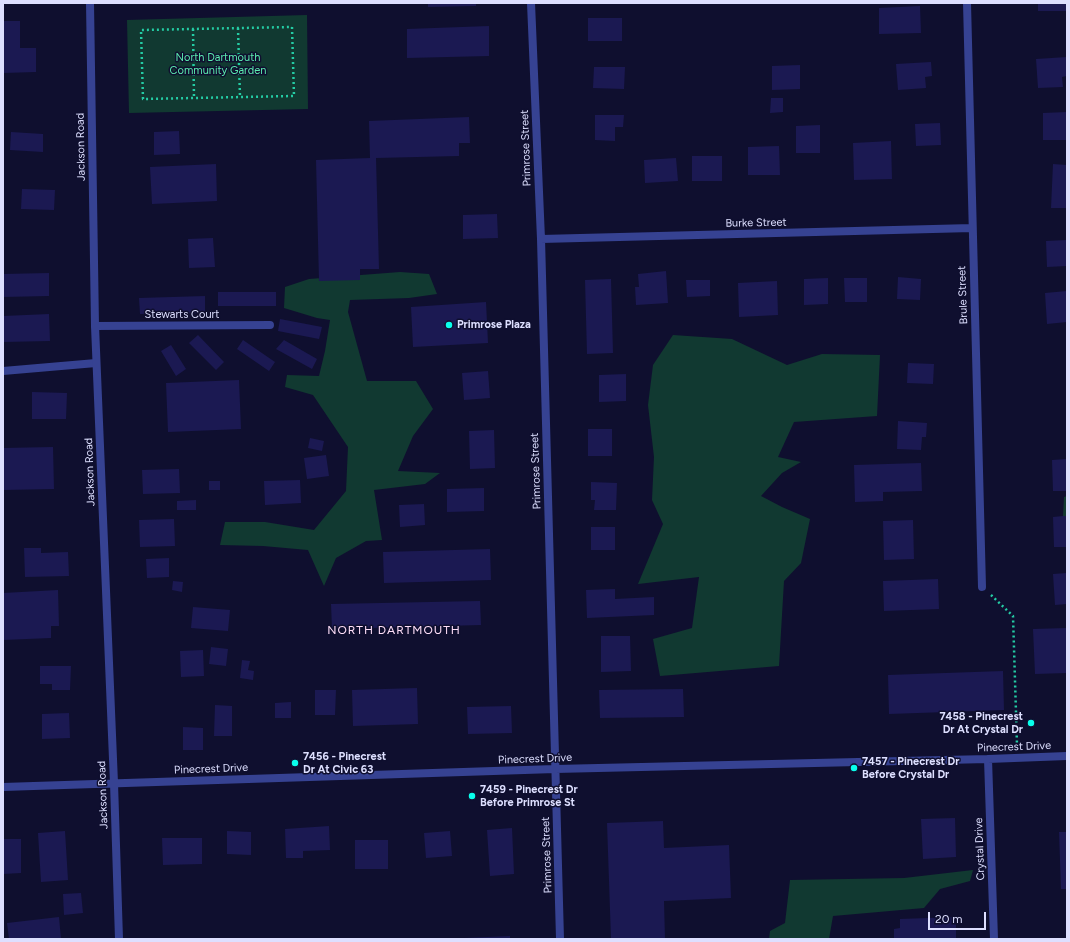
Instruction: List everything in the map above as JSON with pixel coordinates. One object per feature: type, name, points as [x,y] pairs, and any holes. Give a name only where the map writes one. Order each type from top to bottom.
[{"type":"street","name":"Jackson Road","points":[[90,3],[94,326],[114,783],[119,939]]},
{"type":"street","name":"Primrose Street","points":[[531,3],[541,239],[560,939]]},
{"type":"street","name":"Brule Street","points":[[967,3],[982,586]]},
{"type":"street","name":"Burke Street","points":[[541,239],[972,228]]},
{"type":"street","name":"Stewarts Court","points":[[94,326],[270,326]]},
{"type":"street","points":[[3,370],[96,364]]},
{"type":"street","name":"Pinecrest Drive","points":[[3,787],[555,769],[1067,756]]},
{"type":"street","name":"Crystal Drive","points":[[988,759],[994,939]]},
{"type":"path","points":[[292,27],[294,96],[143,99],[141,30],[193,29],[292,27]]},
{"type":"path","points":[[238,28],[240,97]]},
{"type":"path","points":[[193,29],[194,98]]},
{"type":"path","points":[[982,586],[1013,616],[1017,737]]},
{"type":"green space","name":"North Dartmouth Community Garden","points":[[307,15],[308,109],[129,113],[127,20]]},
{"type":"green space","points":[[400,272],[429,274],[437,294],[409,298],[350,300],[348,312],[367,381],[416,381],[433,409],[413,436],[398,471],[440,473],[425,484],[374,490],[382,540],[366,541],[336,558],[324,586],[308,550],[263,546],[220,545],[225,522],[265,522],[314,530],[346,491],[348,447],[313,395],[285,387],[287,375],[319,376],[330,320],[317,318],[284,308],[285,287],[309,279]]},
{"type":"green space","points":[[673,335],[732,339],[787,365],[822,354],[880,355],[877,416],[794,422],[778,457],[801,462],[782,473],[761,496],[810,519],[801,563],[784,581],[779,666],[660,676],[653,639],[692,628],[699,577],[638,584],[663,524],[652,500],[654,457],[648,405],[653,365]]},
{"type":"green space","points":[[1067,496],[1067,516],[1063,516],[1064,497]]},
{"type":"green space","points":[[973,870],[970,881],[940,889],[924,908],[833,916],[829,939],[769,939],[770,931],[785,923],[790,880],[904,878]]},
{"type":"building","points":[[428,3],[476,3],[476,6],[428,7]]},
{"type":"building","points":[[1038,3],[1067,3],[1067,11],[1038,11]]},
{"type":"building","points":[[920,6],[921,33],[879,34],[879,8]]},
{"type":"building","points":[[588,18],[622,18],[622,41],[588,41]]},
{"type":"building","points":[[3,21],[20,21],[20,48],[36,48],[36,72],[3,73]]},
{"type":"building","points":[[489,26],[489,56],[407,58],[407,29]]},
{"type":"building","points":[[1067,57],[1067,76],[1062,77],[1063,87],[1038,88],[1036,59]]},
{"type":"building","points":[[931,62],[932,76],[925,77],[926,88],[898,90],[896,64]]},
{"type":"building","points":[[800,65],[800,89],[772,90],[772,66]]},
{"type":"building","points":[[594,67],[625,67],[624,89],[593,88]]},
{"type":"building","points":[[771,98],[783,98],[783,112],[770,113]]},
{"type":"building","points":[[1067,112],[1067,140],[1043,140],[1043,113]]},
{"type":"building","points":[[595,115],[624,115],[623,127],[615,127],[615,141],[595,140]]},
{"type":"building","points":[[469,117],[470,143],[459,143],[459,156],[376,158],[379,269],[360,269],[360,280],[319,281],[316,160],[370,158],[369,121]]},
{"type":"building","points":[[940,123],[941,145],[916,146],[915,124]]},
{"type":"building","points":[[820,125],[820,153],[796,153],[796,126]]},
{"type":"building","points":[[179,131],[180,154],[154,155],[154,132]]},
{"type":"building","points":[[11,132],[43,134],[43,152],[10,150]]},
{"type":"building","points":[[891,141],[892,179],[854,180],[853,143]]},
{"type":"building","points":[[779,146],[780,175],[748,175],[748,147]]},
{"type":"building","points":[[692,156],[722,156],[722,181],[692,181]]},
{"type":"building","points":[[676,158],[678,181],[645,183],[644,160]]},
{"type":"building","points":[[216,164],[217,201],[152,204],[150,167]]},
{"type":"building","points":[[1053,164],[1067,165],[1067,208],[1051,208]]},
{"type":"building","points":[[22,189],[55,190],[54,210],[21,209]]},
{"type":"building","points":[[497,214],[498,238],[463,239],[463,215]]},
{"type":"building","points":[[213,238],[215,267],[189,268],[188,239]]},
{"type":"building","points":[[1067,240],[1067,266],[1047,267],[1046,241]]},
{"type":"building","points":[[666,271],[668,303],[636,305],[635,287],[639,287],[638,274]]},
{"type":"building","points":[[49,273],[49,296],[3,297],[3,274]]},
{"type":"building","points":[[898,277],[921,279],[920,300],[897,299]]},
{"type":"building","points":[[828,278],[828,304],[804,305],[804,279]]},
{"type":"building","points":[[844,278],[867,278],[867,302],[845,302]]},
{"type":"building","points":[[611,279],[613,353],[587,354],[585,280]]},
{"type":"building","points":[[686,280],[710,280],[710,296],[687,297]]},
{"type":"building","points":[[777,281],[778,315],[739,317],[738,283]]},
{"type":"building","points":[[1067,291],[1067,322],[1047,324],[1045,293]]},
{"type":"building","points":[[218,292],[276,292],[276,306],[218,306]]},
{"type":"building","points":[[205,296],[205,313],[140,314],[139,298]]},
{"type":"building","name":"Primrose Plaza","points":[[486,302],[488,343],[413,347],[411,307]]},
{"type":"building","points":[[49,314],[50,341],[3,342],[3,316]]},
{"type":"building","points":[[280,319],[322,327],[319,339],[278,331]]},
{"type":"building","points":[[198,335],[224,362],[216,370],[189,343]]},
{"type":"building","points":[[243,340],[275,362],[269,371],[237,349]]},
{"type":"building","points":[[284,340],[317,359],[312,369],[276,349]]},
{"type":"building","points":[[171,345],[186,369],[176,376],[161,351]]},
{"type":"building","points":[[908,363],[934,364],[933,384],[907,383]]},
{"type":"building","points":[[488,371],[490,398],[464,400],[462,373]]},
{"type":"building","points":[[626,374],[626,401],[599,402],[599,375]]},
{"type":"building","points":[[239,380],[241,429],[168,432],[166,383]]},
{"type":"building","points":[[32,392],[67,393],[66,419],[32,419]]},
{"type":"building","points":[[898,421],[927,423],[926,437],[922,437],[921,450],[897,449]]},
{"type":"building","points":[[588,429],[612,429],[612,456],[588,456]]},
{"type":"building","points":[[494,430],[495,468],[470,469],[469,431]]},
{"type":"building","points":[[310,438],[324,441],[322,451],[308,448]]},
{"type":"building","points":[[53,447],[54,489],[3,490],[3,448]]},
{"type":"building","points":[[326,455],[329,476],[307,479],[304,458]]},
{"type":"building","points":[[1067,459],[1067,491],[1053,491],[1052,460]]},
{"type":"building","points":[[921,463],[922,491],[883,492],[883,501],[855,502],[854,465]]},
{"type":"building","points":[[179,469],[180,493],[143,494],[142,470]]},
{"type":"building","points":[[300,480],[301,503],[265,505],[264,481]]},
{"type":"building","points":[[209,481],[220,481],[220,490],[209,490]]},
{"type":"building","points":[[591,482],[617,483],[616,510],[594,510],[595,500],[591,500]]},
{"type":"building","points":[[484,488],[484,511],[447,512],[447,489]]},
{"type":"building","points":[[196,500],[196,510],[177,510],[177,501]]},
{"type":"building","points":[[424,504],[425,525],[400,527],[399,505]]},
{"type":"building","points":[[1067,516],[1067,547],[1054,547],[1053,517]]},
{"type":"building","points":[[174,519],[175,546],[140,547],[139,520]]},
{"type":"building","points":[[913,520],[914,559],[884,560],[883,521]]},
{"type":"building","points":[[591,527],[615,527],[615,550],[591,550]]},
{"type":"building","points":[[24,548],[41,548],[41,553],[68,552],[69,576],[25,577]]},
{"type":"building","points":[[490,549],[491,580],[384,583],[383,552]]},
{"type":"building","points":[[169,558],[169,577],[147,578],[146,559]]},
{"type":"building","points":[[1067,573],[1067,604],[1055,605],[1053,574]]},
{"type":"building","points":[[938,579],[939,609],[884,611],[883,581]]},
{"type":"building","points":[[173,581],[183,582],[182,592],[172,590]]},
{"type":"building","points":[[615,589],[615,599],[654,597],[654,615],[587,618],[586,590]]},
{"type":"building","points":[[58,590],[59,626],[51,626],[51,638],[3,640],[3,593]]},
{"type":"building","points":[[480,601],[481,625],[332,629],[331,604]]},
{"type":"building","points":[[193,607],[230,610],[228,631],[191,628]]},
{"type":"building","points":[[1067,628],[1067,673],[1035,674],[1033,629]]},
{"type":"building","points":[[601,636],[630,636],[631,671],[601,672]]},
{"type":"building","points":[[211,647],[228,649],[226,666],[209,664]]},
{"type":"building","points":[[203,650],[204,676],[181,677],[180,651]]},
{"type":"building","points":[[242,660],[250,661],[248,670],[254,671],[253,680],[240,678]]},
{"type":"building","points":[[40,666],[71,666],[70,690],[52,690],[52,684],[40,684]]},
{"type":"building","points":[[1003,671],[1004,710],[889,714],[888,675]]},
{"type":"building","points":[[417,688],[418,724],[353,726],[352,690]]},
{"type":"building","points":[[683,689],[684,717],[600,718],[599,690]]},
{"type":"building","points":[[315,690],[336,690],[335,715],[315,715]]},
{"type":"building","points":[[291,702],[291,718],[275,718],[275,703]]},
{"type":"building","points":[[215,705],[232,706],[232,736],[214,736]]},
{"type":"building","points":[[511,706],[512,733],[468,734],[467,707]]},
{"type":"building","points":[[69,713],[70,738],[42,739],[42,714]]},
{"type":"building","points":[[183,727],[203,728],[203,750],[183,750]]},
{"type":"building","points":[[955,818],[956,857],[923,859],[921,819]]},
{"type":"building","points":[[663,821],[664,848],[729,845],[731,898],[664,901],[665,939],[611,939],[607,823]]},
{"type":"building","points":[[329,826],[330,850],[303,851],[303,858],[286,858],[285,829]]},
{"type":"building","points":[[512,828],[514,874],[490,876],[487,830]]},
{"type":"building","points":[[65,831],[68,880],[41,882],[38,833]]},
{"type":"building","points":[[227,831],[251,832],[251,855],[227,854]]},
{"type":"building","points":[[450,831],[452,856],[426,858],[424,833]]},
{"type":"building","points":[[1059,832],[1067,832],[1067,889],[1061,889]]},
{"type":"building","points":[[162,838],[202,838],[202,864],[163,865]]},
{"type":"building","points":[[3,839],[21,839],[21,873],[3,874]]},
{"type":"building","points":[[355,840],[388,840],[388,869],[355,869]]},
{"type":"building","points":[[81,893],[83,913],[64,915],[63,894]]},
{"type":"building","points":[[59,917],[61,939],[9,939],[7,923]]},
{"type":"building","points":[[956,917],[956,939],[894,939],[894,929],[900,928],[900,919]]},
{"type":"building","points":[[510,936],[510,939],[464,939],[464,938]]},
{"type":"place","name":"Primrose Plaza","points":[[449,325]]},
{"type":"place","name":"7458 - Pinecrest Dr At Crystal Dr","points":[[1031,723]]},
{"type":"place","name":"7456 - Pinecrest Dr At Civic 63","points":[[295,763]]},
{"type":"place","name":"7457 - Pinecrest Dr Before Crystal Dr","points":[[854,768]]},
{"type":"place","name":"7459 - Pinecrest Dr Before Primrose St","points":[[472,796]]},
{"type":"district","name":"NORTH DARTMOUTH","points":[[394,630]]}]
